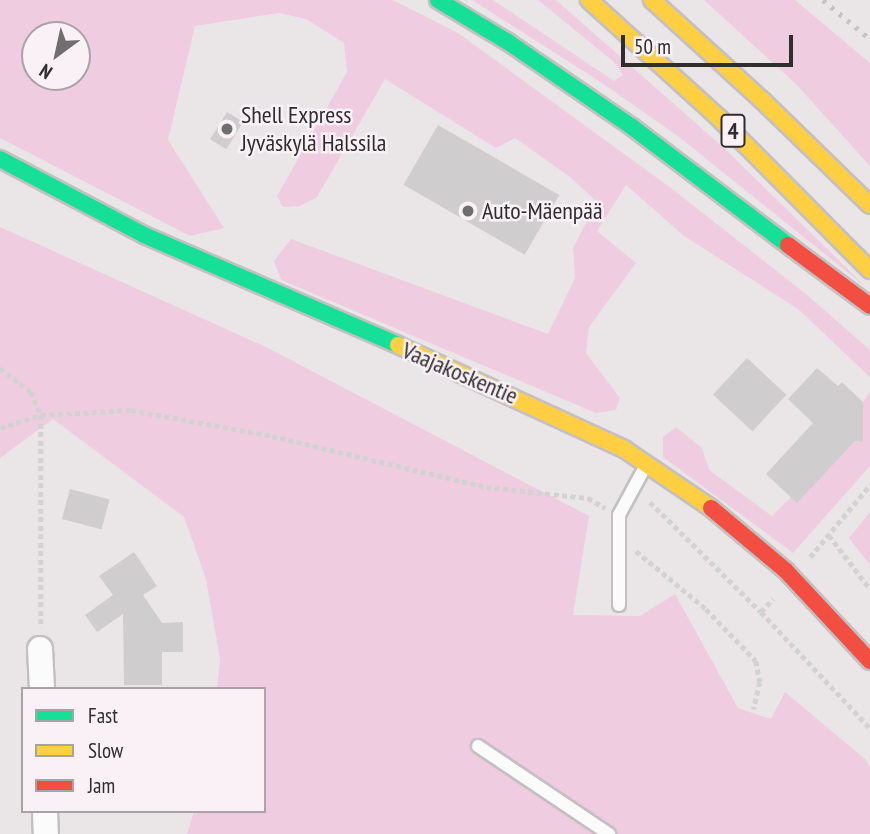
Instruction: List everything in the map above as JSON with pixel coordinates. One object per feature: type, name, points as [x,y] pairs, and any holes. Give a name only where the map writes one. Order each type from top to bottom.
[{"type":"main road","points":[[438,0],[508,42],[632,127],[870,306]]},
{"type":"main road","name":"4","points":[[589,0],[719,118],[870,270]]},
{"type":"main road","name":"4","points":[[652,0],[772,109],[870,205]]},
{"type":"main road","name":"Vaajakoskentie","points":[[0,159],[144,235],[490,385],[593,433],[647,464],[748,536],[786,570],[870,661]]},
{"type":"street","points":[[40,649],[42,687]]},
{"type":"street","points":[[45,813],[46,834]]},
{"type":"lane","points":[[619,605],[619,515],[647,464]]},
{"type":"lane","points":[[478,746],[609,834]]},
{"type":"path","points":[[0,368],[31,393],[41,415],[40,649]]},
{"type":"path","points":[[0,428],[41,415],[131,410],[271,436],[486,487],[588,498],[619,515]]},
{"type":"path","points":[[805,563],[870,485]]},
{"type":"path","points":[[634,486],[761,612],[870,728]]},
{"type":"path","points":[[619,536],[706,609],[756,661],[760,682],[754,709]]},
{"type":"path","points":[[829,536],[870,589]]},
{"type":"path","points":[[761,612],[780,590]]},
{"type":"shaded area","points":[[0,0],[393,0],[458,33],[671,188],[806,294],[870,350],[870,377],[798,309],[684,236],[626,185],[597,231],[636,263],[589,327],[586,353],[620,398],[616,410],[596,413],[281,280],[274,261],[291,239],[548,334],[575,278],[573,248],[597,202],[570,177],[515,138],[496,148],[385,79],[317,197],[300,206],[283,207],[277,196],[347,72],[344,43],[306,19],[279,13],[195,26],[168,140],[224,228],[190,236],[0,138]]},
{"type":"shaded area","points":[[472,0],[493,0],[614,81],[623,75],[614,62],[538,0],[556,0],[724,148],[866,287],[679,137],[602,83]]},
{"type":"shaded area","points":[[704,0],[795,0],[870,63],[870,166],[795,83]]},
{"type":"shaded area","points":[[0,227],[264,346],[589,516],[573,615],[640,616],[675,594],[738,708],[771,719],[785,692],[865,759],[870,767],[870,834],[187,834],[193,813],[266,813],[266,687],[217,687],[220,659],[206,579],[184,517],[53,419],[0,458]]},
{"type":"shaded area","points":[[870,392],[870,466],[793,553],[663,457],[663,437],[676,427],[702,448],[709,470],[772,516],[791,497],[797,502],[855,441],[863,442],[863,402]]},
{"type":"shaded area","points":[[870,512],[870,565],[849,538]]},
{"type":"building","points":[[227,112],[243,122],[226,149],[210,139]]},
{"type":"building","points":[[438,125],[559,195],[525,255],[404,185]]},
{"type":"building","points":[[747,358],[786,395],[752,431],[713,395]]},
{"type":"building","points":[[817,368],[838,386],[842,382],[863,402],[863,442],[855,441],[797,503],[766,474],[813,423],[788,399]]},
{"type":"building","points":[[70,489],[110,500],[102,530],[62,519]]},
{"type":"building","points":[[134,552],[157,586],[143,595],[162,623],[183,622],[183,652],[162,652],[162,685],[124,685],[123,614],[97,632],[85,615],[113,595],[99,576]]},
{"type":"railway","points":[[823,0],[870,39]]},
{"type":"traffic: fast","points":[[438,0],[508,42],[632,127],[788,245]]},
{"type":"traffic: fast","points":[[0,159],[144,235],[398,345]]},
{"type":"traffic: slow","points":[[589,0],[719,118],[870,270]]},
{"type":"traffic: slow","points":[[652,0],[763,101],[870,205]]},
{"type":"traffic: slow","points":[[398,345],[624,449],[711,508]]},
{"type":"traffic: jam","points":[[788,245],[870,306]]},
{"type":"traffic: jam","points":[[711,508],[786,571],[870,661]]},
{"type":"place","name":"Shell Express Jyväskylä Halssila","points":[[227,129]]},
{"type":"place","name":"Auto-Mäenpää","points":[[468,211]]}]
